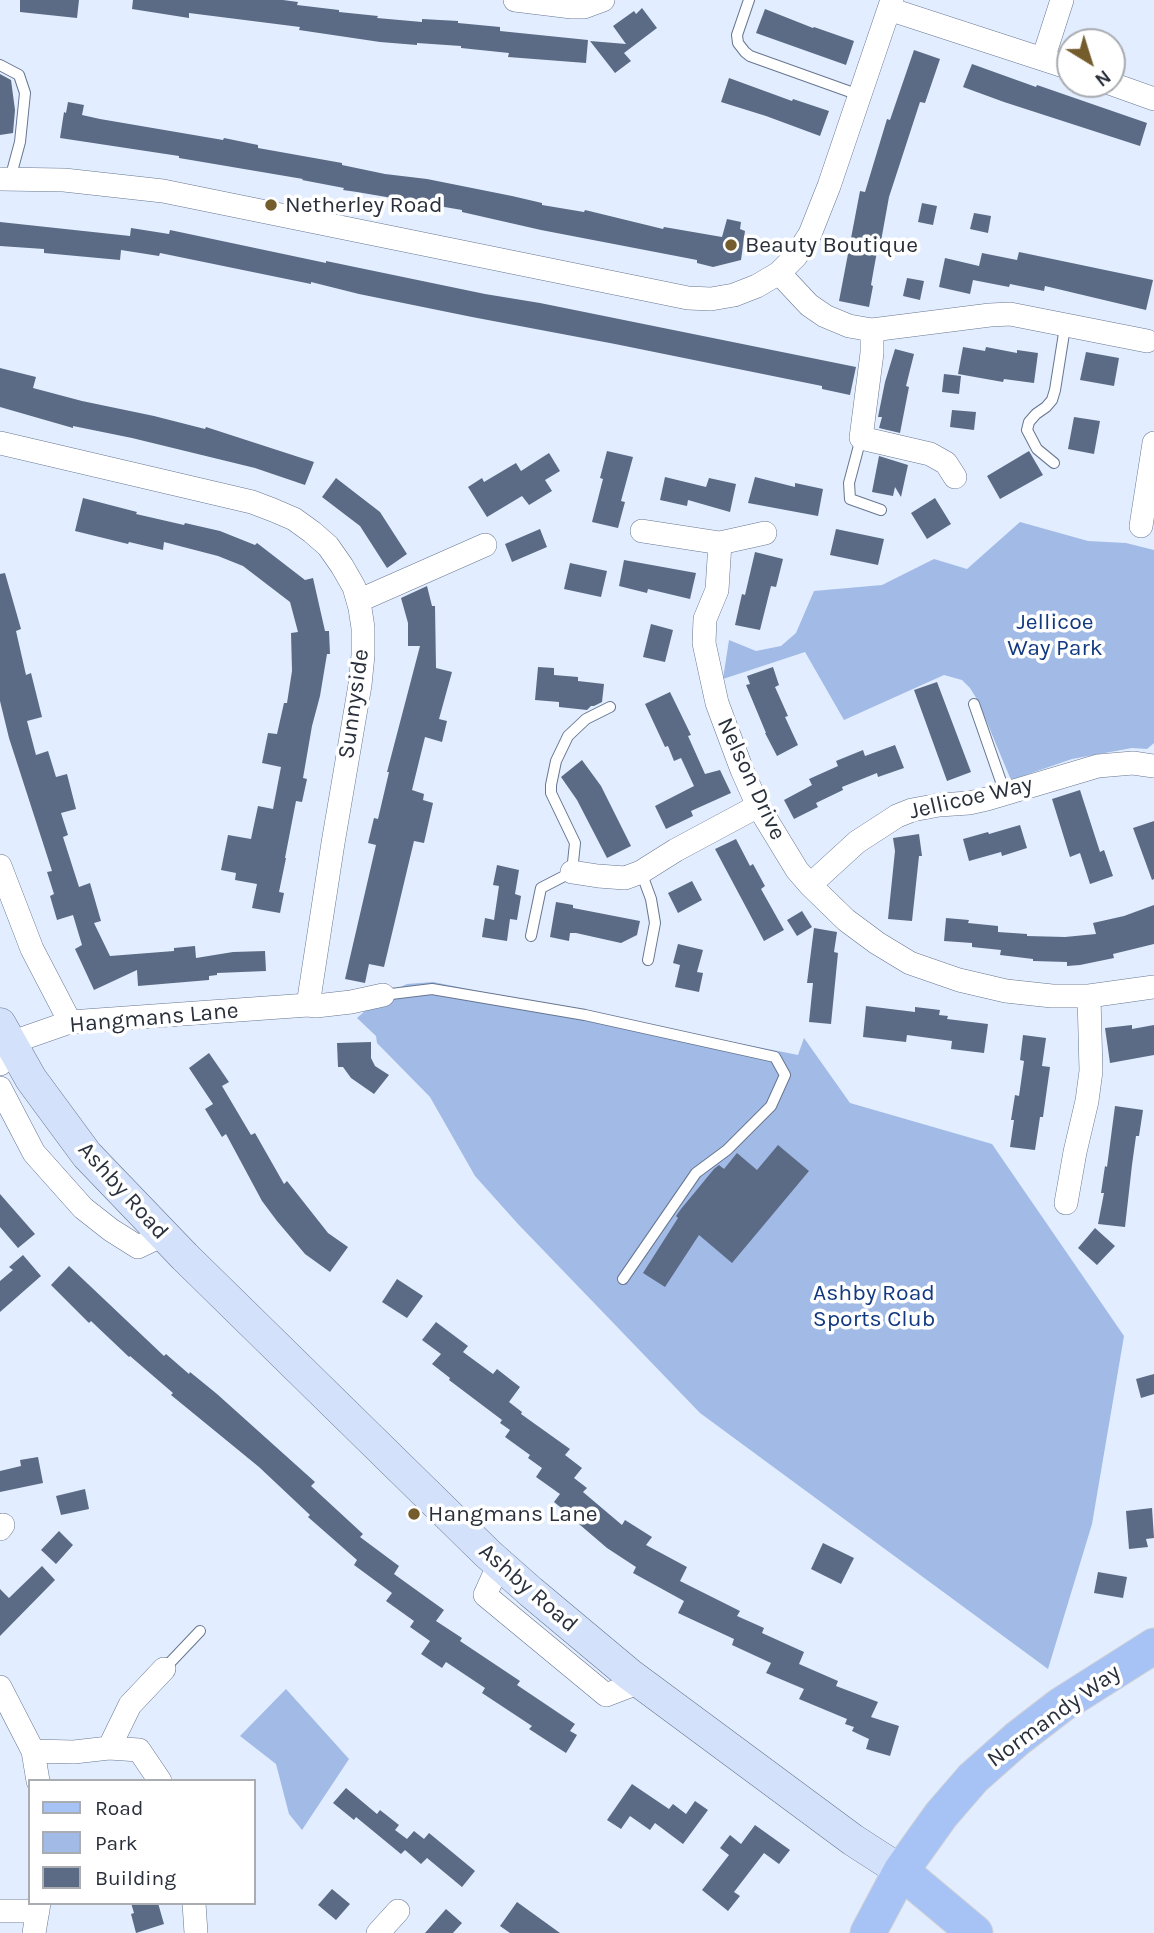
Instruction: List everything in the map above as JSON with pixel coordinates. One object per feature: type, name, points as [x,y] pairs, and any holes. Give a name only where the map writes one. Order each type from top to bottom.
[{"type":"main road","name":"Ashby Road","points":[[3,1044],[87,1155],[163,1236],[499,1564],[579,1634],[640,1682],[853,1840],[901,1871],[975,1933]]},
{"type":"main road","name":"Normandy Way","points":[[868,1933],[901,1871],[941,1815],[973,1778],[1061,1705],[1154,1646]]},
{"type":"street","points":[[515,0],[572,7],[584,7],[603,0]]},
{"type":"street","points":[[1043,59],[1062,0]]},
{"type":"street","points":[[5,179],[64,180],[163,191],[688,298],[711,299],[734,295],[779,273],[796,256],[810,234],[891,5],[1056,63]]},
{"type":"street","points":[[1126,89],[1154,99]]},
{"type":"street","points":[[779,273],[809,305],[825,316],[849,326],[872,330],[1010,314],[1065,327],[1147,341]]},
{"type":"street","points":[[872,330],[872,353],[861,438],[930,454],[946,463],[955,477]]},
{"type":"street","name":"Sunnyside","points":[[0,443],[252,502],[294,519],[328,546],[348,576],[358,601],[363,628],[360,685],[308,1005]]},
{"type":"street","points":[[1142,526],[1154,443]]},
{"type":"street","points":[[642,531],[720,544],[765,533]]},
{"type":"street","name":"Nelson Drive","points":[[720,544],[718,590],[705,619],[704,643],[717,703],[758,806],[797,870],[810,885],[846,920],[877,943],[910,962],[959,980],[1006,991],[1052,996],[1089,996],[1154,987]]},
{"type":"street","points":[[358,601],[485,545]]},
{"type":"street","name":"Jellicoe Way","points":[[810,885],[857,842],[897,816],[926,807],[978,801],[1098,766],[1133,763],[1154,766]]},
{"type":"street","points":[[572,872],[625,878],[641,872],[758,806]]},
{"type":"street","points":[[0,866],[32,949],[70,1022]]},
{"type":"street","name":"Hangmans Lane","points":[[3,1044],[70,1022],[316,1006],[383,995]]},
{"type":"street","points":[[1066,1203],[1091,1071],[1089,996]]},
{"type":"street","points":[[0,1088],[34,1153],[83,1208],[138,1247],[163,1236]]},
{"type":"street","points":[[109,1748],[130,1705],[164,1669]]},
{"type":"street","points":[[0,1687],[33,1751],[38,1779]]},
{"type":"street","points":[[33,1751],[74,1752],[109,1748],[139,1750],[159,1779]]},
{"type":"street","points":[[194,1905],[196,1933]]},
{"type":"street","points":[[0,1910],[37,1916]]},
{"type":"street","points":[[378,1933],[398,1911]]},
{"type":"lane","points":[[749,0],[737,35],[738,43],[745,52],[859,95]]},
{"type":"lane","points":[[0,65],[19,75],[25,93],[20,142],[5,179]]},
{"type":"lane","points":[[1054,463],[1037,449],[1027,430],[1029,422],[1052,400],[1065,327]]},
{"type":"lane","points":[[861,438],[849,483],[850,499],[881,510]]},
{"type":"lane","points":[[974,704],[1006,793]]},
{"type":"lane","points":[[531,936],[541,888],[572,872],[575,843],[551,793],[556,761],[568,736],[586,719],[610,707]]},
{"type":"lane","points":[[641,872],[651,899],[655,923],[648,960]]},
{"type":"lane","points":[[383,995],[432,989],[584,1015],[775,1058],[785,1075],[771,1106],[727,1150],[696,1173],[623,1279]]},
{"type":"lane","points":[[164,1669],[200,1631]]},
{"type":"green space","name":"Jellicoe Way Park","points":[[1020,522],[1088,541],[1126,543],[1154,550],[1154,743],[1147,749],[1132,748],[1072,759],[1011,780],[978,701],[962,680],[944,675],[844,720],[805,652],[723,679],[729,640],[756,651],[781,646],[796,633],[814,591],[882,585],[934,559],[967,569]]},
{"type":"green space","name":"Ashby Road Sports Club","points":[[433,982],[798,1055],[804,1038],[850,1103],[992,1144],[1124,1336],[1092,1524],[1048,1669],[700,1413],[475,1176],[430,1097],[377,1043],[376,1036],[357,1018],[383,995],[407,984]]},
{"type":"green space","points":[[286,1689],[349,1759],[302,1830],[289,1814],[276,1764],[240,1736]]},
{"type":"building","points":[[20,0],[79,0],[77,18],[20,12]]},
{"type":"building","points":[[133,0],[283,0],[298,2],[297,5],[378,16],[377,18],[422,22],[422,19],[458,21],[500,27],[500,31],[588,40],[586,63],[508,57],[509,53],[461,46],[380,42],[299,30],[300,27],[189,13],[189,18],[132,9]]},
{"type":"building","points":[[642,8],[657,28],[624,53],[631,61],[615,73],[590,41],[626,44],[613,26]]},
{"type":"building","points":[[765,9],[854,41],[846,65],[756,33]]},
{"type":"building","points":[[914,50],[940,59],[925,103],[920,102],[889,197],[869,307],[839,301],[860,191],[865,192],[887,119],[890,120]]},
{"type":"building","points":[[972,64],[1056,92],[1056,98],[1075,98],[1147,123],[1140,146],[963,87]]},
{"type":"building","points":[[0,74],[11,80],[15,110],[13,133],[0,135]]},
{"type":"building","points":[[729,78],[829,111],[820,136],[721,102]]},
{"type":"building","points":[[68,102],[84,105],[82,115],[100,119],[223,140],[224,138],[258,145],[258,148],[512,196],[542,205],[584,212],[585,210],[663,229],[664,227],[722,237],[727,219],[741,222],[740,229],[745,231],[741,260],[713,267],[697,263],[697,260],[541,230],[462,210],[343,190],[344,188],[303,179],[179,156],[60,138]]},
{"type":"building","points":[[922,203],[937,206],[933,225],[918,222]]},
{"type":"building","points":[[974,213],[991,216],[988,233],[970,229]]},
{"type":"building","points":[[0,222],[130,236],[131,228],[169,234],[170,230],[856,367],[850,395],[822,389],[822,386],[160,253],[159,256],[121,250],[120,260],[44,253],[44,249],[0,246]]},
{"type":"building","points":[[1019,252],[1153,280],[1146,310],[1045,286],[1044,291],[973,280],[970,294],[939,287],[945,258],[979,266],[982,253],[1017,260]]},
{"type":"building","points":[[907,278],[924,281],[920,300],[903,296]]},
{"type":"building","points":[[963,347],[985,351],[986,347],[1017,353],[1017,350],[1038,353],[1034,383],[1004,379],[1003,382],[958,374]]},
{"type":"building","points":[[895,349],[914,354],[906,386],[909,387],[900,433],[879,428],[882,417],[878,417]]},
{"type":"building","points":[[1086,352],[1119,358],[1114,386],[1080,380]]},
{"type":"building","points":[[0,368],[36,377],[33,388],[205,429],[206,427],[314,462],[305,485],[255,468],[132,438],[73,428],[0,407]]},
{"type":"building","points":[[944,374],[961,376],[959,394],[942,392]]},
{"type":"building","points":[[952,410],[976,412],[974,430],[950,427]]},
{"type":"building","points":[[1074,417],[1100,421],[1094,454],[1068,449]]},
{"type":"building","points":[[607,451],[633,457],[621,501],[625,502],[618,528],[592,522]]},
{"type":"building","points":[[1029,451],[1043,475],[1000,499],[987,476]]},
{"type":"building","points":[[549,453],[560,471],[545,480],[552,491],[529,505],[522,496],[487,517],[468,487],[482,478],[484,482],[516,463],[521,471]]},
{"type":"building","points":[[879,456],[908,465],[901,497],[895,487],[893,496],[872,492]]},
{"type":"building","points":[[665,477],[706,487],[709,478],[736,484],[730,512],[688,500],[687,506],[660,500]]},
{"type":"building","points":[[755,477],[795,487],[795,483],[823,489],[818,516],[748,503]]},
{"type":"building","points":[[336,478],[380,512],[407,554],[387,568],[360,526],[322,497]]},
{"type":"building","points":[[83,498],[137,512],[136,514],[220,531],[255,545],[257,543],[305,580],[313,578],[325,631],[329,631],[330,654],[327,654],[312,726],[303,778],[307,779],[302,802],[296,801],[279,892],[284,893],[280,913],[252,908],[257,884],[235,880],[236,873],[221,870],[228,835],[251,839],[258,806],[273,809],[281,767],[262,763],[268,733],[277,734],[284,703],[287,703],[292,671],[291,633],[298,632],[290,602],[243,566],[218,556],[164,542],[163,550],[75,531]]},
{"type":"building","points":[[935,498],[951,524],[927,539],[911,513]]},
{"type":"building","points":[[540,529],[547,547],[512,562],[505,544]]},
{"type":"building","points":[[836,529],[884,539],[878,565],[830,555]]},
{"type":"building","points":[[755,552],[783,559],[776,587],[771,586],[760,630],[735,625]]},
{"type":"building","points":[[624,560],[696,573],[690,599],[648,589],[647,593],[619,586]]},
{"type":"building","points":[[570,563],[607,571],[601,597],[564,589]]},
{"type":"building","points":[[5,573],[21,629],[16,631],[26,675],[31,673],[42,717],[27,721],[36,755],[48,751],[56,777],[67,774],[76,809],[61,813],[68,835],[63,837],[79,887],[90,883],[101,921],[94,923],[110,956],[174,951],[174,948],[195,946],[196,958],[233,952],[265,951],[266,971],[217,973],[209,976],[209,980],[138,986],[137,970],[94,990],[75,949],[82,945],[73,915],[57,920],[50,896],[54,894],[47,872],[52,871],[9,738],[0,701],[0,574]]},
{"type":"building","points":[[427,586],[432,606],[435,606],[436,668],[452,672],[439,719],[447,721],[442,742],[425,737],[412,790],[424,794],[423,800],[433,803],[424,843],[414,841],[384,967],[369,964],[365,983],[345,979],[376,845],[368,843],[374,818],[378,819],[387,772],[420,646],[408,646],[408,623],[401,598]]},
{"type":"building","points":[[651,624],[673,630],[665,662],[643,657]]},
{"type":"building","points":[[538,667],[554,668],[554,675],[578,677],[578,681],[604,684],[602,702],[587,710],[559,707],[559,702],[535,700]]},
{"type":"building","points":[[773,667],[779,685],[775,687],[798,745],[777,756],[746,685],[750,684],[747,676]]},
{"type":"building","points":[[937,682],[971,772],[947,781],[914,690]]},
{"type":"building","points":[[670,692],[691,735],[688,736],[705,774],[720,770],[731,793],[691,811],[693,816],[666,829],[655,806],[694,786],[681,758],[674,761],[668,746],[665,747],[645,704]]},
{"type":"building","points":[[895,745],[904,768],[878,777],[877,773],[842,787],[843,790],[816,803],[818,807],[794,819],[784,800],[812,785],[809,779],[838,766],[836,761],[863,750],[865,756]]},
{"type":"building","points":[[582,760],[601,786],[631,846],[607,858],[577,800],[561,777]]},
{"type":"building","points":[[1080,790],[1100,852],[1104,850],[1113,876],[1090,884],[1080,853],[1070,857],[1052,799]]},
{"type":"building","points":[[1154,821],[1154,879],[1152,880],[1133,828]]},
{"type":"building","points":[[1020,825],[1027,848],[1002,856],[1001,852],[969,861],[963,839]]},
{"type":"building","points":[[919,834],[922,856],[919,856],[912,921],[888,919],[895,851],[893,838]]},
{"type":"building","points":[[736,839],[750,866],[753,864],[765,886],[761,889],[784,930],[764,941],[715,849]]},
{"type":"building","points":[[497,865],[519,870],[515,894],[521,896],[517,920],[510,919],[507,941],[482,937],[485,918],[494,920],[499,886],[493,885]]},
{"type":"building","points":[[692,881],[702,900],[678,913],[668,893]]},
{"type":"building","points":[[556,902],[573,905],[573,908],[640,921],[637,935],[621,943],[576,933],[570,933],[569,941],[550,937]]},
{"type":"building","points":[[1154,905],[1154,944],[1113,954],[1114,958],[1080,965],[1033,961],[1000,955],[1001,950],[972,947],[972,943],[944,941],[946,918],[998,926],[998,932],[1065,937],[1096,934],[1093,923]]},
{"type":"building","points":[[802,911],[812,927],[797,936],[787,920]]},
{"type":"building","points":[[814,928],[837,932],[834,952],[838,953],[831,1024],[809,1022],[813,983],[807,983]]},
{"type":"building","points":[[678,944],[703,950],[697,972],[703,973],[699,992],[675,987],[680,965],[673,963]]},
{"type":"building","points":[[866,1006],[915,1012],[915,1007],[940,1010],[939,1015],[948,1016],[947,1019],[988,1024],[984,1053],[951,1049],[952,1041],[907,1035],[906,1042],[863,1037]]},
{"type":"building","points":[[1132,1025],[1132,1029],[1154,1025],[1154,1055],[1110,1063],[1105,1028]]},
{"type":"building","points":[[1023,1035],[1046,1038],[1042,1066],[1050,1067],[1035,1150],[1010,1147],[1015,1095],[1019,1096],[1024,1061],[1020,1060]]},
{"type":"building","points":[[371,1042],[371,1058],[375,1066],[389,1075],[374,1094],[351,1078],[343,1067],[338,1067],[337,1043]]},
{"type":"building","points":[[209,1053],[229,1082],[222,1086],[251,1135],[255,1133],[284,1184],[287,1181],[328,1233],[348,1247],[330,1272],[305,1254],[277,1221],[262,1201],[226,1134],[222,1137],[205,1109],[213,1104],[189,1068]]},
{"type":"building","points":[[1115,1106],[1143,1110],[1139,1136],[1136,1136],[1125,1227],[1098,1224]]},
{"type":"building","points":[[778,1145],[809,1171],[732,1263],[699,1235],[665,1287],[643,1273],[678,1218],[676,1216],[714,1169],[719,1165],[724,1169],[737,1153],[757,1170]]},
{"type":"building","points":[[0,1194],[35,1234],[18,1248],[0,1227]]},
{"type":"building","points":[[1095,1228],[1115,1246],[1097,1265],[1078,1248]]},
{"type":"building","points":[[23,1255],[41,1276],[0,1312],[0,1281],[13,1270],[9,1267]]},
{"type":"building","points":[[69,1266],[164,1356],[166,1354],[217,1394],[315,1482],[311,1486],[363,1534],[360,1537],[399,1566],[394,1574],[444,1610],[436,1621],[462,1638],[460,1641],[520,1681],[517,1685],[575,1724],[570,1731],[577,1735],[566,1753],[529,1729],[532,1726],[482,1693],[485,1688],[446,1662],[442,1668],[421,1654],[430,1641],[410,1627],[414,1621],[386,1601],[392,1593],[354,1565],[357,1560],[308,1517],[310,1515],[259,1467],[171,1395],[173,1393],[91,1321],[89,1323],[51,1285]]},
{"type":"building","points":[[397,1279],[423,1296],[407,1318],[382,1302]]},
{"type":"building","points":[[436,1322],[468,1346],[463,1352],[493,1374],[497,1369],[520,1387],[509,1402],[522,1412],[521,1414],[570,1449],[565,1455],[582,1468],[574,1478],[587,1488],[583,1492],[622,1525],[625,1520],[652,1537],[646,1545],[687,1567],[680,1581],[740,1611],[737,1616],[764,1628],[762,1633],[804,1652],[799,1664],[838,1681],[836,1686],[878,1702],[871,1717],[899,1726],[890,1756],[866,1749],[869,1739],[852,1731],[854,1727],[845,1724],[847,1719],[799,1699],[804,1689],[766,1673],[771,1663],[732,1645],[734,1639],[678,1613],[684,1601],[633,1573],[636,1567],[607,1548],[554,1502],[560,1494],[536,1477],[542,1468],[528,1458],[530,1455],[505,1437],[510,1430],[500,1423],[502,1420],[432,1364],[441,1354],[422,1340]]},
{"type":"building","points":[[1154,1374],[1154,1394],[1141,1398],[1136,1379]]},
{"type":"building","points":[[38,1457],[43,1483],[0,1492],[0,1471],[21,1466],[20,1460]]},
{"type":"building","points":[[85,1489],[89,1509],[61,1515],[56,1496]]},
{"type":"building","points":[[1152,1508],[1154,1538],[1146,1539],[1148,1547],[1129,1549],[1126,1511]]},
{"type":"building","points":[[59,1531],[73,1545],[56,1564],[41,1550]]},
{"type":"building","points":[[823,1543],[854,1558],[841,1584],[811,1569]]},
{"type":"building","points":[[42,1566],[55,1580],[0,1636],[0,1589],[9,1598]]},
{"type":"building","points":[[1098,1572],[1127,1577],[1123,1598],[1094,1593]]},
{"type":"building","points":[[632,1784],[669,1809],[673,1804],[686,1814],[695,1801],[708,1810],[683,1844],[655,1823],[650,1830],[630,1816],[621,1829],[607,1820]]},
{"type":"building","points":[[346,1788],[377,1814],[380,1810],[399,1825],[395,1830],[407,1839],[414,1831],[424,1839],[429,1833],[475,1871],[462,1887],[427,1858],[421,1864],[405,1850],[401,1854],[356,1817],[354,1820],[333,1803]]},
{"type":"building","points":[[755,1825],[790,1850],[779,1864],[764,1853],[734,1892],[740,1896],[728,1911],[702,1890],[729,1855],[720,1848],[730,1835],[741,1844]]},
{"type":"building","points":[[332,1889],[350,1904],[336,1920],[318,1905]]},
{"type":"building","points":[[517,1902],[560,1933],[510,1933],[500,1926]]},
{"type":"building","points":[[132,1905],[159,1905],[164,1924],[136,1933],[131,1914],[134,1913]]},
{"type":"building","points":[[446,1909],[462,1923],[453,1933],[425,1933]]},
{"type":"place","name":"Netherley Road","points":[[271,205]]},
{"type":"place","name":"Beauty Boutique","points":[[731,245]]},
{"type":"place","name":"Hangmans Lane","points":[[414,1514]]}]
